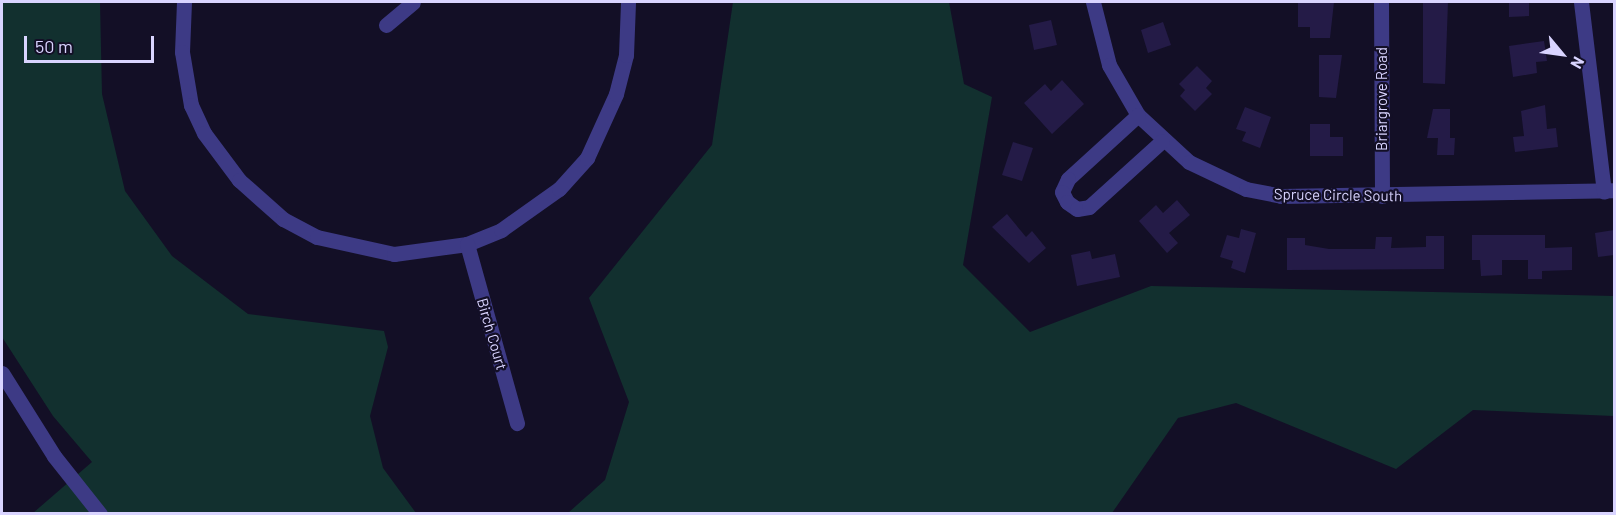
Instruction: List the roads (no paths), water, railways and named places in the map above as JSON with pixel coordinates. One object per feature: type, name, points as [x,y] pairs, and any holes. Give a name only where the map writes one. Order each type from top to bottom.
[{"type":"street","points":[[184,2],[182,52],[191,105],[204,133],[257,199],[283,219],[348,247],[394,254],[467,244],[532,211],[587,158],[616,94],[626,55],[628,2]]},
{"type":"street","points":[[386,25],[413,2]]},
{"type":"street","name":"Spruce Circle South","points":[[1093,2],[1109,65],[1138,115],[1162,141],[1189,162],[1246,189],[1281,196],[1609,191]]},
{"type":"street","name":"Briargrove Road","points":[[1381,2],[1382,196]]},
{"type":"street","points":[[1581,2],[1609,191]]},
{"type":"street","points":[[1138,115],[1068,179],[1062,192],[1067,202],[1077,209],[1089,207],[1162,141]]},
{"type":"street","name":"Birch Court","points":[[467,244],[517,423]]},
{"type":"street","points":[[2,373],[54,456],[100,513]]}]
